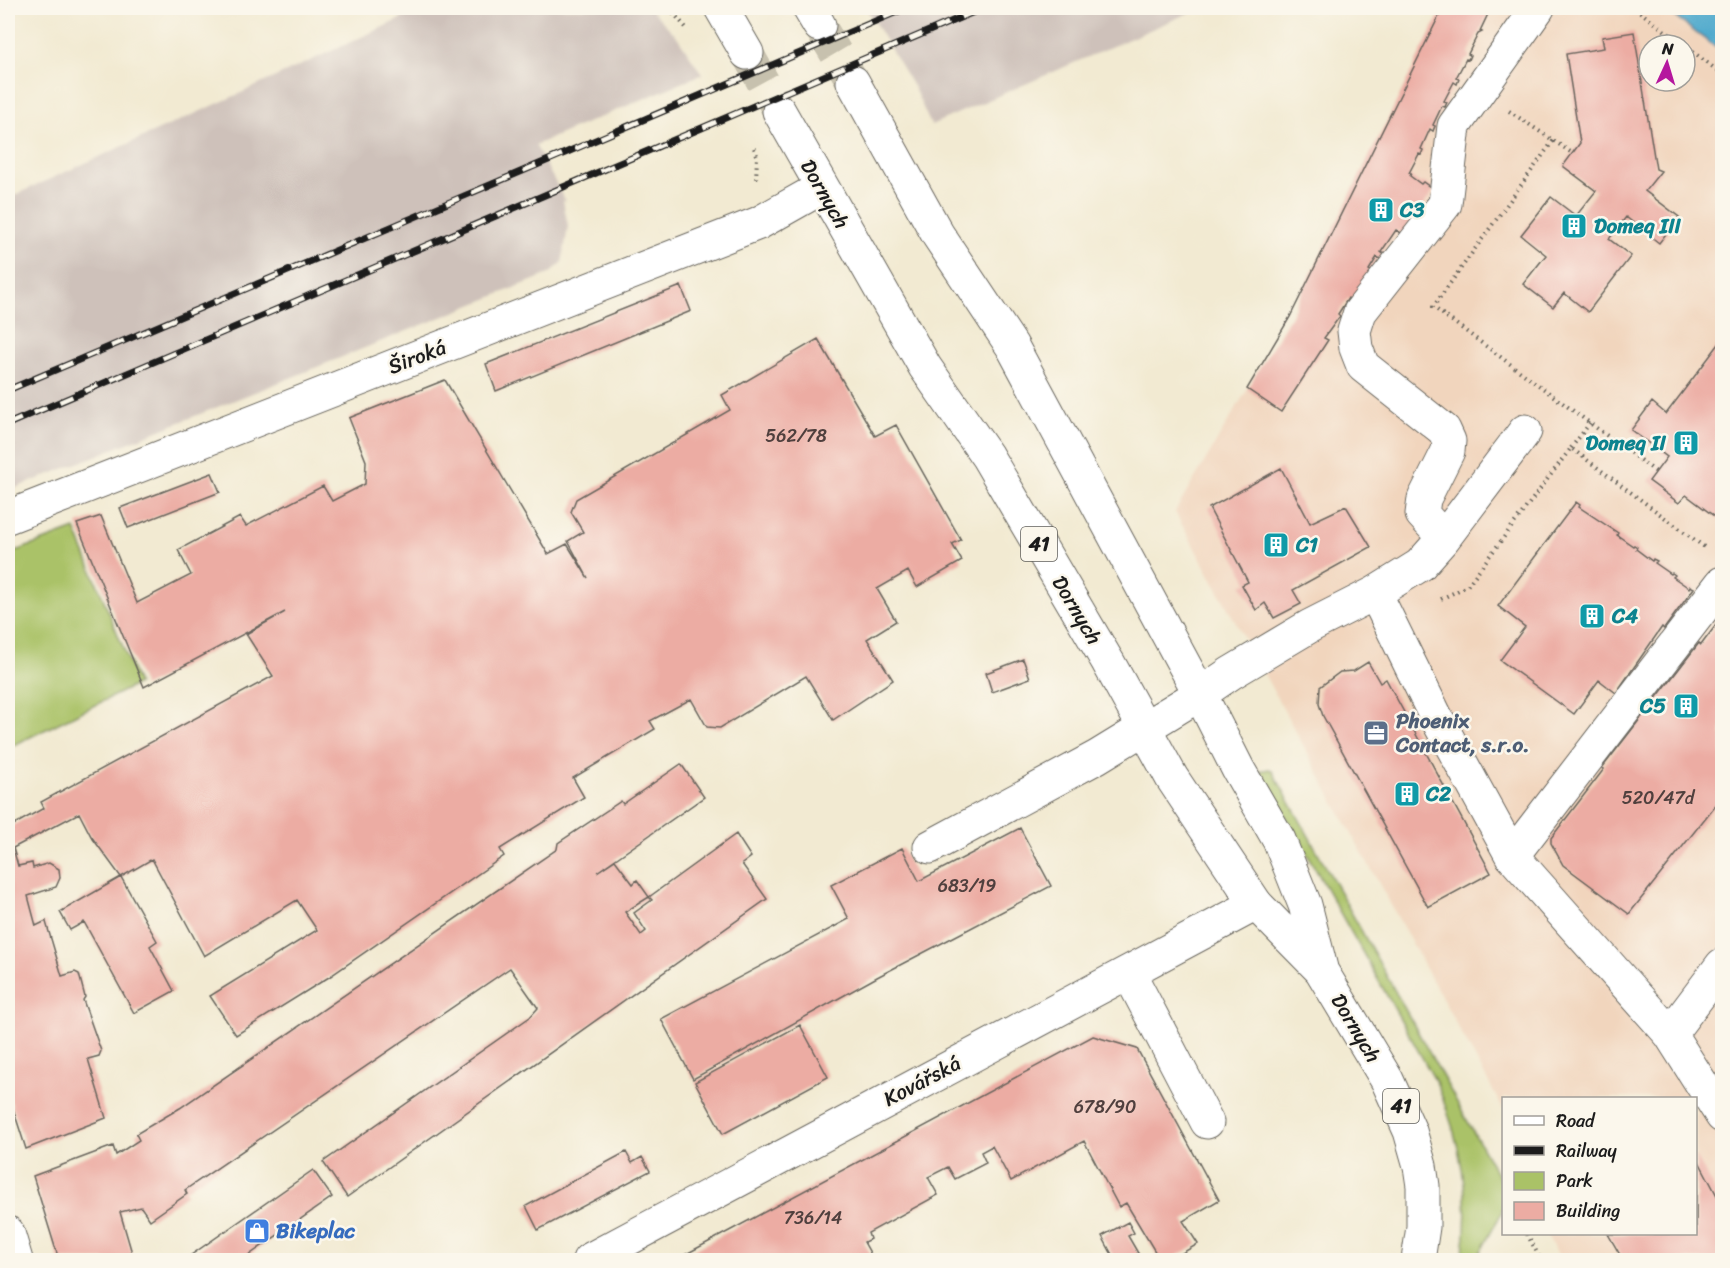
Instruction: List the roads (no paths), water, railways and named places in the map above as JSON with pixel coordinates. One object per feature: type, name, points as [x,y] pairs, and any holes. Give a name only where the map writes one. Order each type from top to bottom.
[{"type":"main road","points":[[721,8],[747,53]]},
{"type":"main road","points":[[1444,538],[1422,514],[1424,499],[1448,450],[1449,441],[1444,430],[1363,366],[1356,348],[1354,332],[1360,312],[1445,204],[1454,126],[1538,8]]},
{"type":"main road","name":"Dornych","points":[[853,82],[938,235],[1012,346],[1238,768],[1279,840],[1305,905],[1321,970]]},
{"type":"main road","name":"Dornych","points":[[779,111],[925,367],[987,456],[1108,662],[1172,778],[1256,904],[1321,970],[1387,1080],[1401,1107],[1413,1140],[1423,1186],[1423,1227],[1418,1260]]},
{"type":"main road","name":"Široká","points":[[8,517],[759,223],[821,188]]},
{"type":"main road","points":[[930,847],[1096,757],[1310,626],[1375,593],[1420,565],[1444,538],[1525,431]]},
{"type":"main road","points":[[1512,856],[1718,568]]},
{"type":"main road","points":[[1375,593],[1436,717],[1512,856],[1670,1034],[1722,1116]]},
{"type":"main road","name":"Kovářská","points":[[589,1260],[1256,904]]},
{"type":"main road","points":[[1670,1034],[1722,965]]},
{"type":"main road","points":[[1129,973],[1207,1122]]},
{"type":"main road","points":[[8,1233],[16,1260]]},
{"type":"water","points":[[1663,8],[1713,8],[1722,14],[1722,52]]},
{"type":"tunnel","points":[[819,25],[853,82]]},
{"type":"tunnel","points":[[747,53],[779,111]]},
{"type":"railway","points":[[8,390],[906,8]]},
{"type":"railway","points":[[8,424],[983,8]]},
{"type":"place","name":"C3","points":[[1381,210]]},
{"type":"place","name":"Domeq III","points":[[1574,226]]},
{"type":"place","name":"Domeq II","points":[[1686,443]]},
{"type":"place","name":"C1","points":[[1276,545]]},
{"type":"place","name":"C4","points":[[1592,616]]},
{"type":"place","name":"C5","points":[[1686,706]]},
{"type":"place","name":"Phoenix Contact, s.r.o.","points":[[1376,733]]},
{"type":"place","name":"C2","points":[[1407,794]]},
{"type":"place","name":"Bikeplac","points":[[257,1231]]}]
